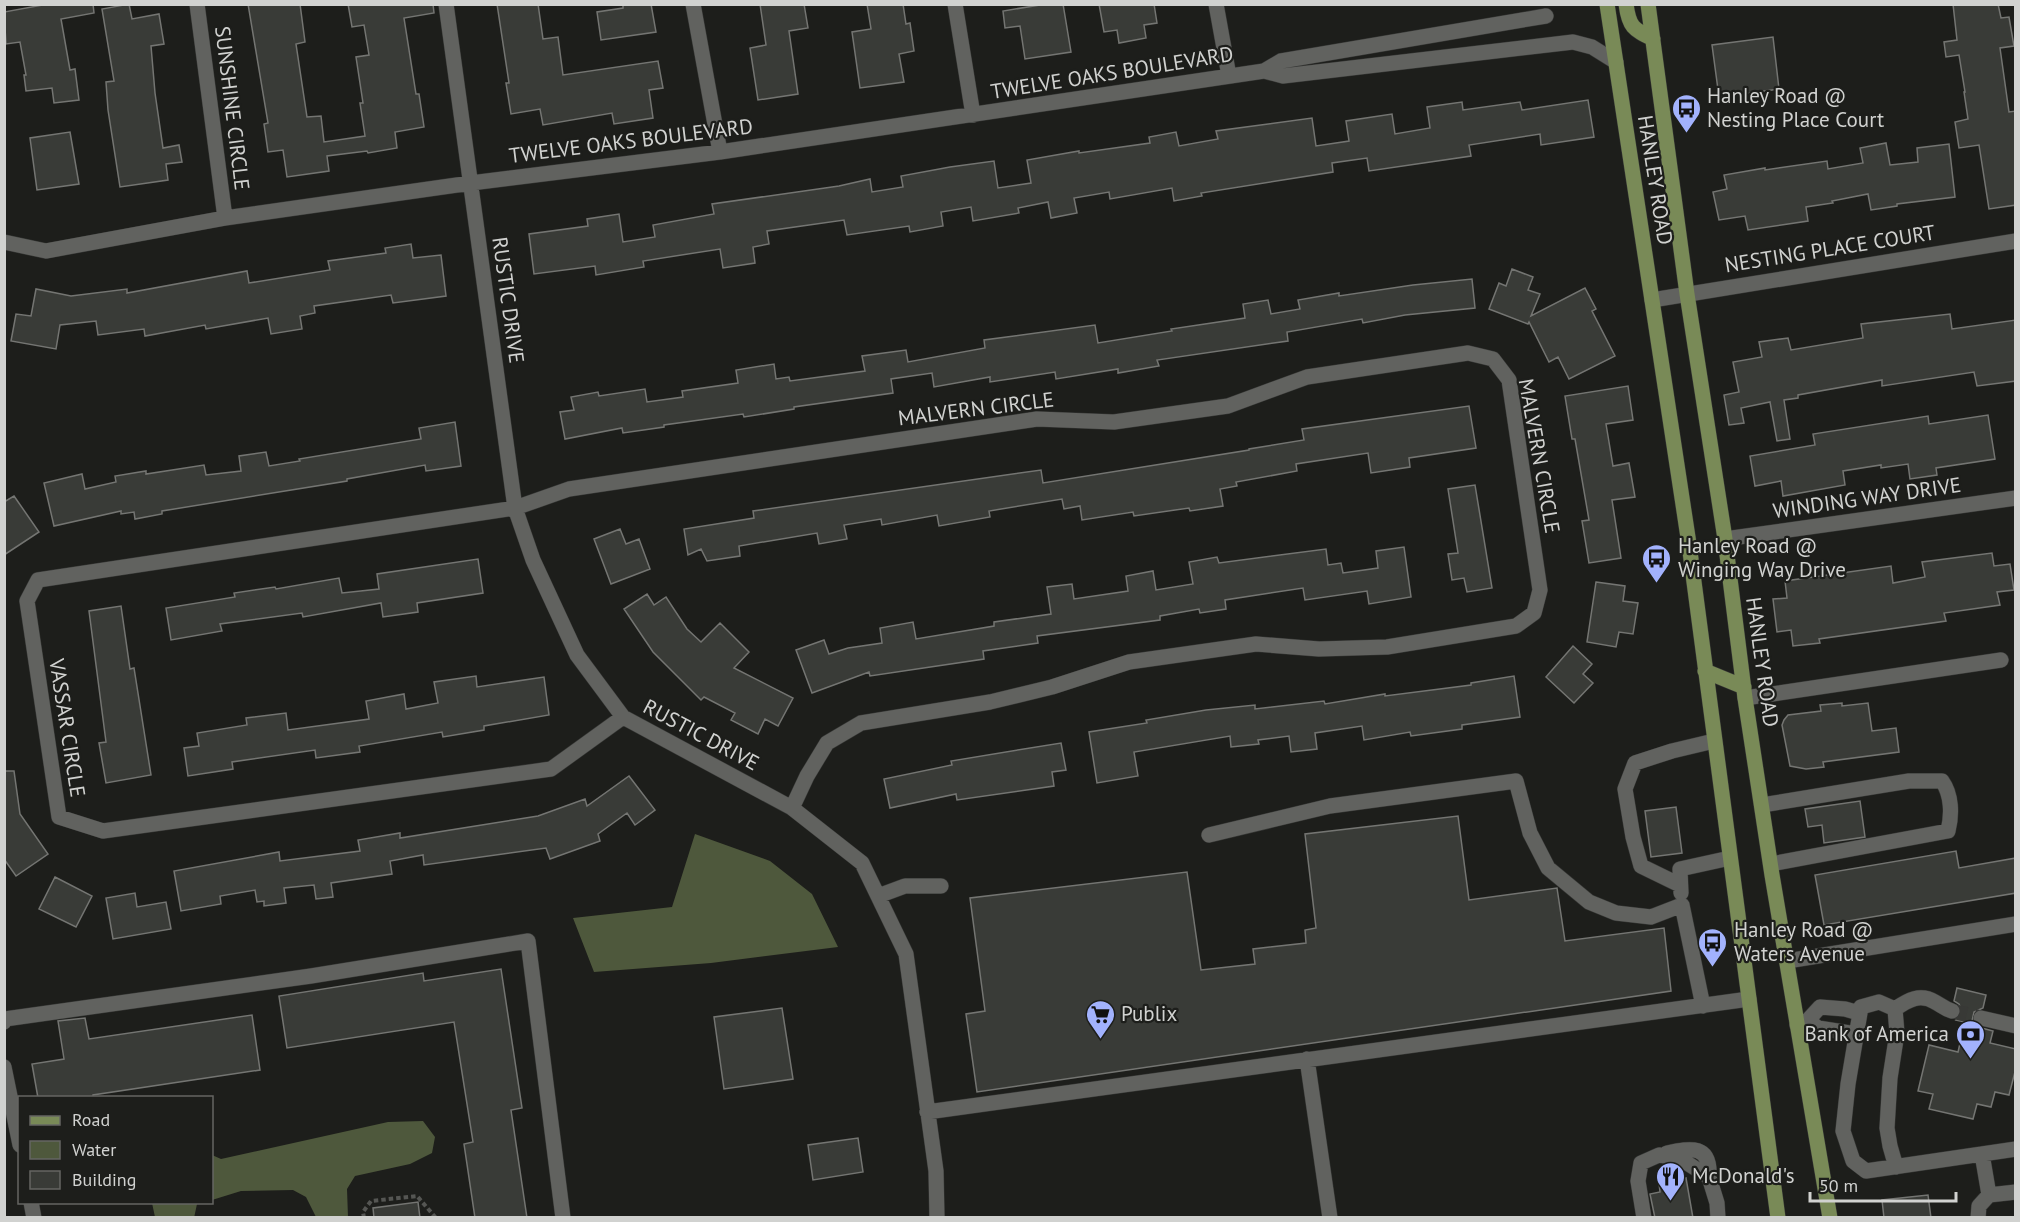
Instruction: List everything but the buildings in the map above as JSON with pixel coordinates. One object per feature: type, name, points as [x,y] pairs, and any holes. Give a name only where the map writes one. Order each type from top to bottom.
[{"type":"main road","name":"HANLEY ROAD","points":[[1607,4],[1689,544],[1778,1218]]},
{"type":"main road","points":[[1626,4],[1632,27],[1653,39]]},
{"type":"main road","name":"HANLEY ROAD","points":[[1648,4],[1687,294],[1725,539],[1770,864],[1787,961],[1802,1022],[1830,1218]]},
{"type":"main road","points":[[1705,671],[1745,693]]},
{"type":"street","name":"SUNSHINE CIRCLE","points":[[197,4],[225,218]]},
{"type":"street","name":"RUSTIC DRIVE","points":[[447,4],[515,508],[533,560],[577,655],[623,717],[792,808],[862,863],[906,954],[936,1171],[937,1218]]},
{"type":"street","points":[[693,4],[720,152]]},
{"type":"street","points":[[955,4],[973,115]]},
{"type":"street","points":[[1216,4],[1229,76]]},
{"type":"street","name":"TWELVE OAKS BOULEVARD","points":[[4,242],[46,250],[225,218],[471,183],[720,152],[973,115],[1264,71],[1281,61],[1546,16]]},
{"type":"street","points":[[1499,24],[1503,51]]},
{"type":"street","name":"TWELVE OAKS BOULEVARD","points":[[1264,71],[1283,76],[1573,42],[1592,46],[1616,62]]},
{"type":"street","name":"NESTING PLACE COURT","points":[[1652,300],[2016,241]]},
{"type":"street","name":"MALVERN CIRCLE","points":[[515,508],[569,489],[1037,419],[1114,422],[1228,406],[1307,377],[1468,353],[1493,359],[1509,380],[1540,590],[1534,613],[1516,626],[1387,647],[1319,649],[1256,644],[1128,662],[1052,687],[990,702],[861,723],[827,743],[807,776],[792,808]]},
{"type":"street","name":"WINDING WAY DRIVE","points":[[1725,539],[2016,498]]},
{"type":"street","name":"VASSAR CIRCLE","points":[[515,508],[38,580],[27,601],[59,817],[103,831],[551,769],[623,717]]},
{"type":"street","points":[[1745,693],[2001,660]]},
{"type":"street","points":[[1680,885],[1641,866],[1633,837],[1625,789],[1635,763],[1714,741]]},
{"type":"street","points":[[1209,835],[1330,806],[1516,781],[1530,833],[1548,868],[1589,902],[1616,913],[1651,917],[1682,905]]},
{"type":"street","points":[[1762,806],[1909,781],[1942,781],[1948,790],[1950,821],[1948,831],[1770,864]]},
{"type":"street","points":[[1703,1006],[1682,905],[1680,869],[1730,858]]},
{"type":"street","points":[[878,896],[905,886],[941,886]]},
{"type":"street","points":[[1787,961],[2016,924]]},
{"type":"street","points":[[4,1022],[5,1019],[311,976],[528,941],[562,1218]]},
{"type":"street","points":[[1895,1009],[1919,996],[1952,1011]]},
{"type":"street","points":[[927,1112],[1749,999]]},
{"type":"street","points":[[1895,1009],[1879,1002],[1861,1007],[1859,1013],[1843,1131],[1853,1161],[1866,1171],[2016,1149]]},
{"type":"street","points":[[1856,1034],[1818,1028],[1802,1022],[1820,1007],[1845,1009],[1859,1013]]},
{"type":"street","points":[[1895,1009],[1897,1033],[1890,1078],[1887,1128],[1896,1167]]},
{"type":"street","points":[[1981,1018],[2016,1026]]},
{"type":"street","points":[[1307,1059],[1330,1218]]},
{"type":"street","points":[[4,1067],[18,1135]]},
{"type":"street","points":[[1982,1154],[1989,1196]]},
{"type":"street","points":[[1644,1218],[1638,1181],[1641,1163],[1659,1155],[1679,1158],[1709,1177],[1717,1203],[1718,1218]]},
{"type":"street","points":[[1978,1218],[1979,1206],[1989,1196],[2016,1192]]},
{"type":"path","points":[[364,1218],[363,1212],[371,1201],[417,1196],[436,1218]]},
{"type":"water","points":[[695,834],[770,861],[812,894],[838,947],[711,963],[594,972],[573,918],[672,907]]},
{"type":"water","points":[[423,1121],[435,1137],[432,1153],[410,1164],[355,1176],[347,1189],[348,1217],[316,1217],[306,1197],[293,1190],[241,1191],[213,1200],[213,1155],[221,1159],[388,1122]]},
{"type":"water","points":[[152,1204],[197,1204],[194,1218],[155,1217]]},
{"type":"tunnel","points":[[1952,1011],[1981,1018]]},
{"type":"place","name":"Hanley Road @ Nesting Place Court","points":[[1686,134]]},
{"type":"place","name":"Hanley Road @ Winging Way Drive","points":[[1657,584]]},
{"type":"place","name":"Hanley Road @ Waters Avenue","points":[[1713,968]]},
{"type":"place","name":"Publix","points":[[1100,1040]]},
{"type":"place","name":"Bank of America","points":[[1970,1060]]},
{"type":"place","name":"McDonald's","points":[[1671,1202]]}]
